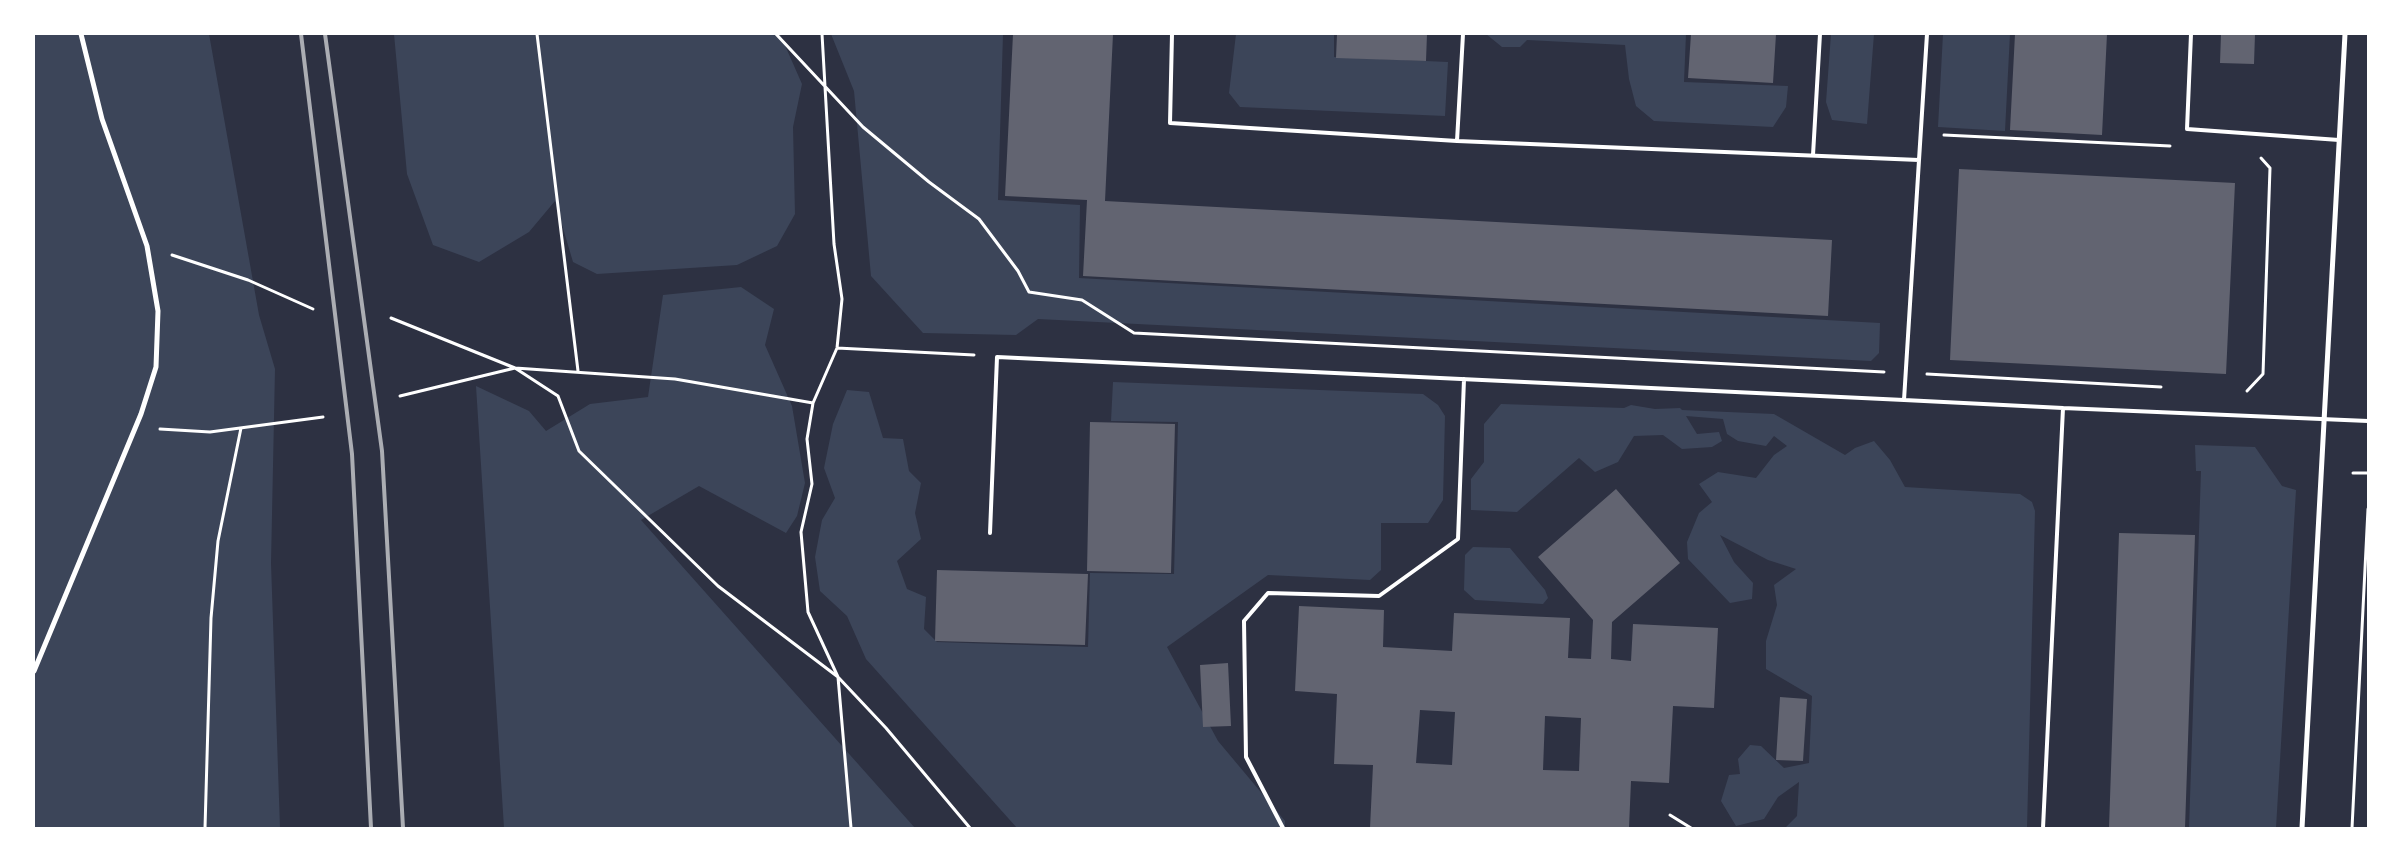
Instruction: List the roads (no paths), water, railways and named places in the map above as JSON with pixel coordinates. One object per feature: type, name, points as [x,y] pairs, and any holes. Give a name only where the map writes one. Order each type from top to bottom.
[{"type":"street","points":[[34,671],[135,428],[156,367],[158,311],[147,246],[102,119],[82,34]]},
{"type":"street","points":[[2302,828],[2345,34]]},
{"type":"lane","points":[[1172,34],[1170,123],[1457,141],[1919,160]]},
{"type":"lane","points":[[1457,141],[1463,34]]},
{"type":"lane","points":[[1813,155],[1820,34]]},
{"type":"lane","points":[[1904,400],[1927,34]]},
{"type":"lane","points":[[2191,34],[2187,129],[2339,140]]},
{"type":"lane","points":[[990,533],[997,357],[2368,421]]},
{"type":"lane","points":[[1283,828],[1246,757],[1244,621],[1268,593],[1379,596],[1458,540],[1464,379]]},
{"type":"lane","points":[[2043,828],[2063,408]]},
{"type":"railway","points":[[301,34],[352,454],[371,828]]},
{"type":"railway","points":[[325,34],[382,451],[403,828]]}]
